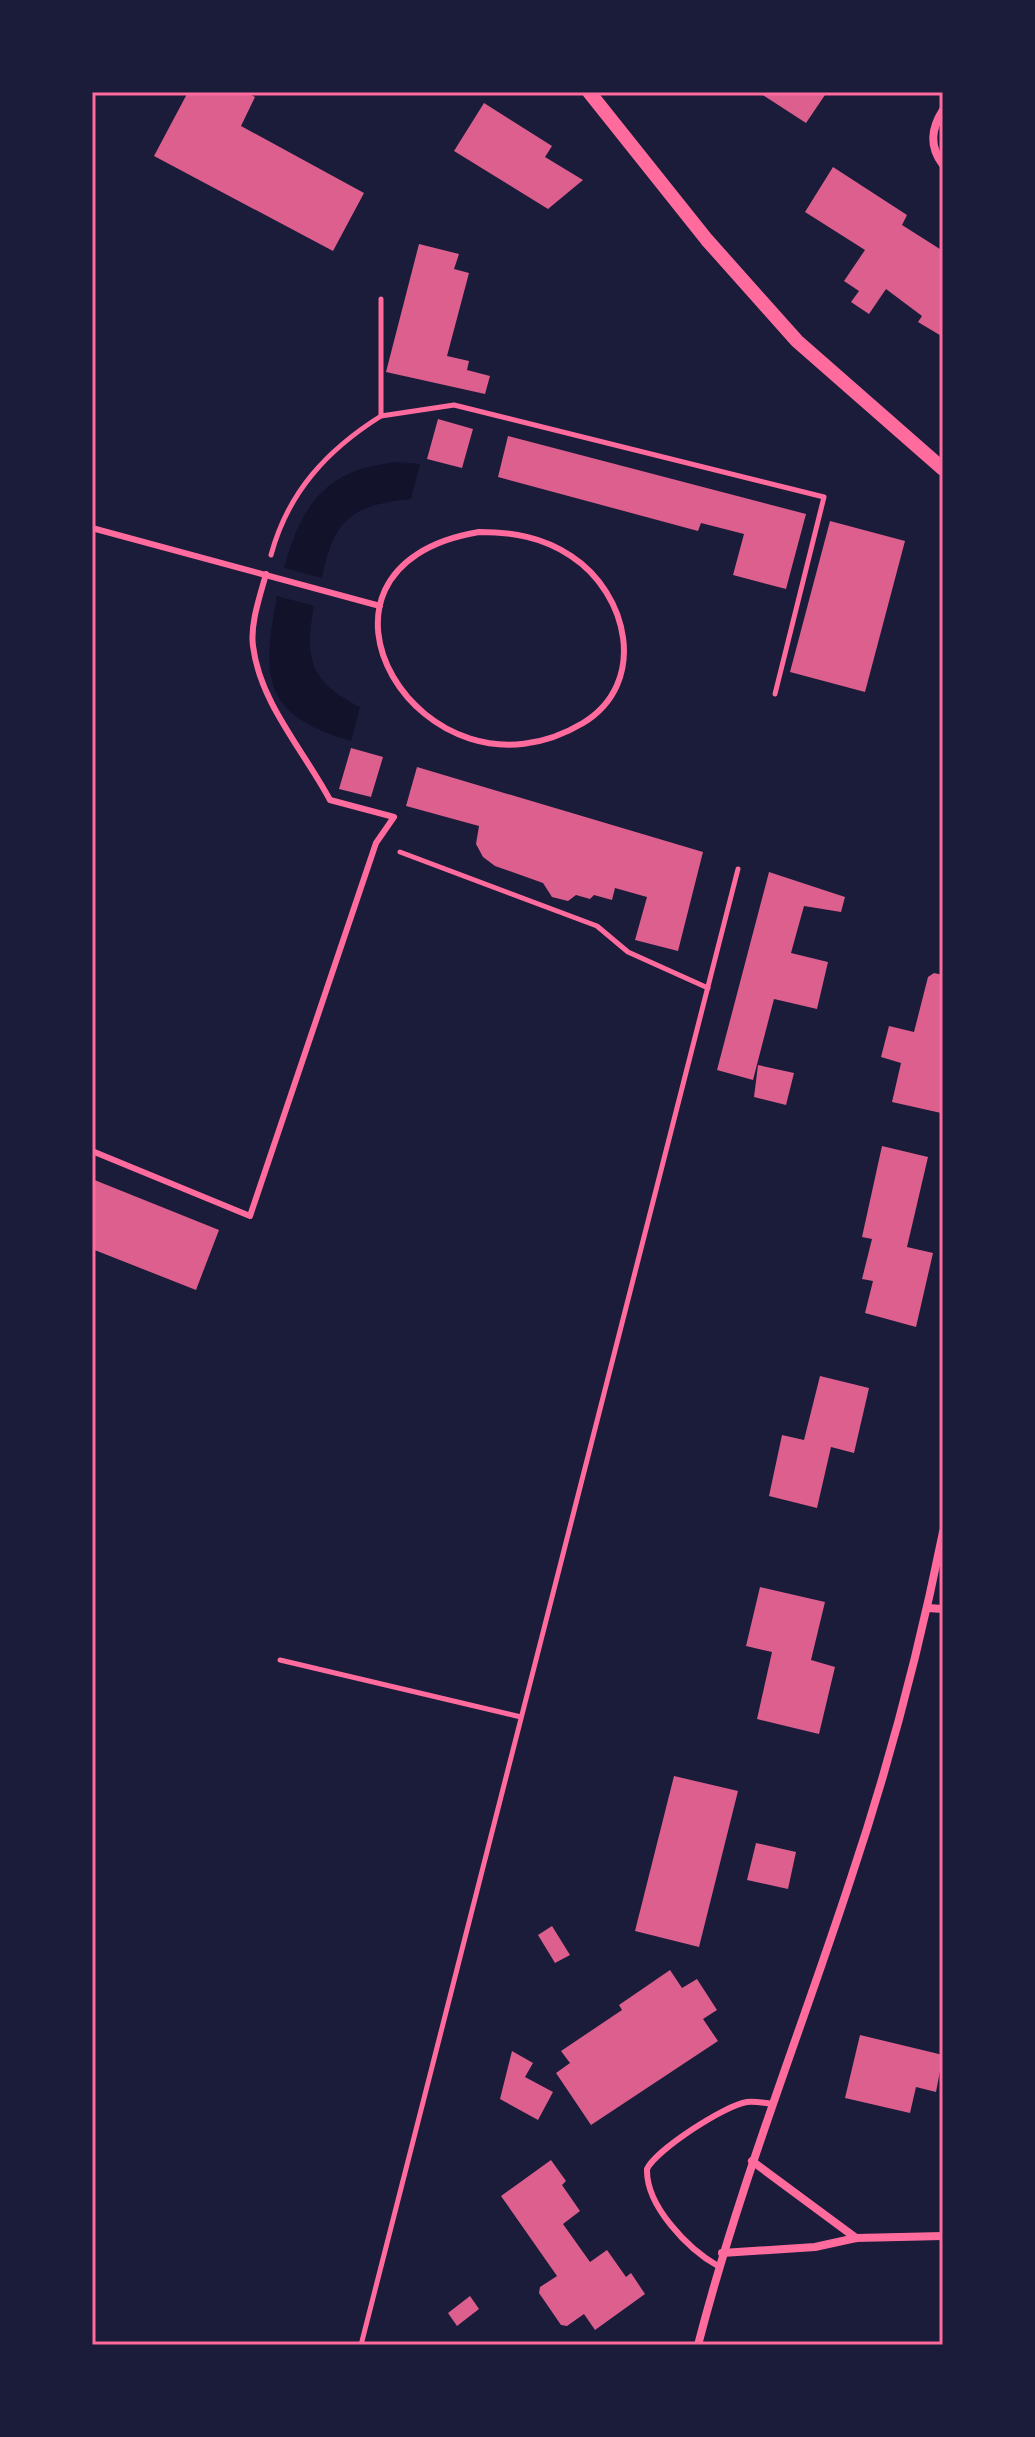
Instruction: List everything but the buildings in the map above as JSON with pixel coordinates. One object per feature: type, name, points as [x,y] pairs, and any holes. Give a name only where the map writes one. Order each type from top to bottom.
[{"type":"street","points":[[589,92],[707,240],[797,341],[943,469]]},
{"type":"street","points":[[943,110],[933,130],[933,141],[943,165]]},
{"type":"street","points":[[698,2345],[718,2266],[752,2161],[853,1874],[928,1608],[943,1532]]},
{"type":"street","points":[[928,1608],[943,1609]]},
{"type":"street","points":[[752,2161],[856,2238]]},
{"type":"street","points":[[722,2253],[815,2247],[856,2238],[943,2236]]},
{"type":"lane","points":[[92,528],[380,606]]},
{"type":"lane","points":[[479,532],[527,536],[572,556],[605,588],[623,627],[622,668],[603,705],[568,731],[523,743],[474,739],[431,719],[397,687],[379,647],[380,606],[399,570],[434,544],[479,532]]},
{"type":"lane","points":[[92,1151],[250,1216],[376,843],[394,817],[330,800],[283,722],[261,677],[252,644],[266,574]]},
{"type":"lane","points":[[718,2266],[681,2240],[650,2186],[647,2169],[659,2153],[725,2110],[746,2102],[773,2104]]},
{"type":"path","points":[[381,299],[381,416]]},
{"type":"path","points":[[266,574],[285,510],[324,457],[381,416],[454,405],[824,497],[775,694]]},
{"type":"path","points":[[376,843],[597,926],[628,952],[708,988]]},
{"type":"path","points":[[361,2345],[738,869]]},
{"type":"path","points":[[280,1660],[521,1717]]},
{"type":"shaded area","points":[[398,462],[420,464],[411,499],[373,506],[348,519],[333,542],[322,578],[284,568],[299,525],[321,493],[352,472]]},
{"type":"shaded area","points":[[277,596],[314,606],[310,640],[314,667],[330,688],[360,707],[351,741],[300,719],[285,706],[275,690],[269,650]]}]
